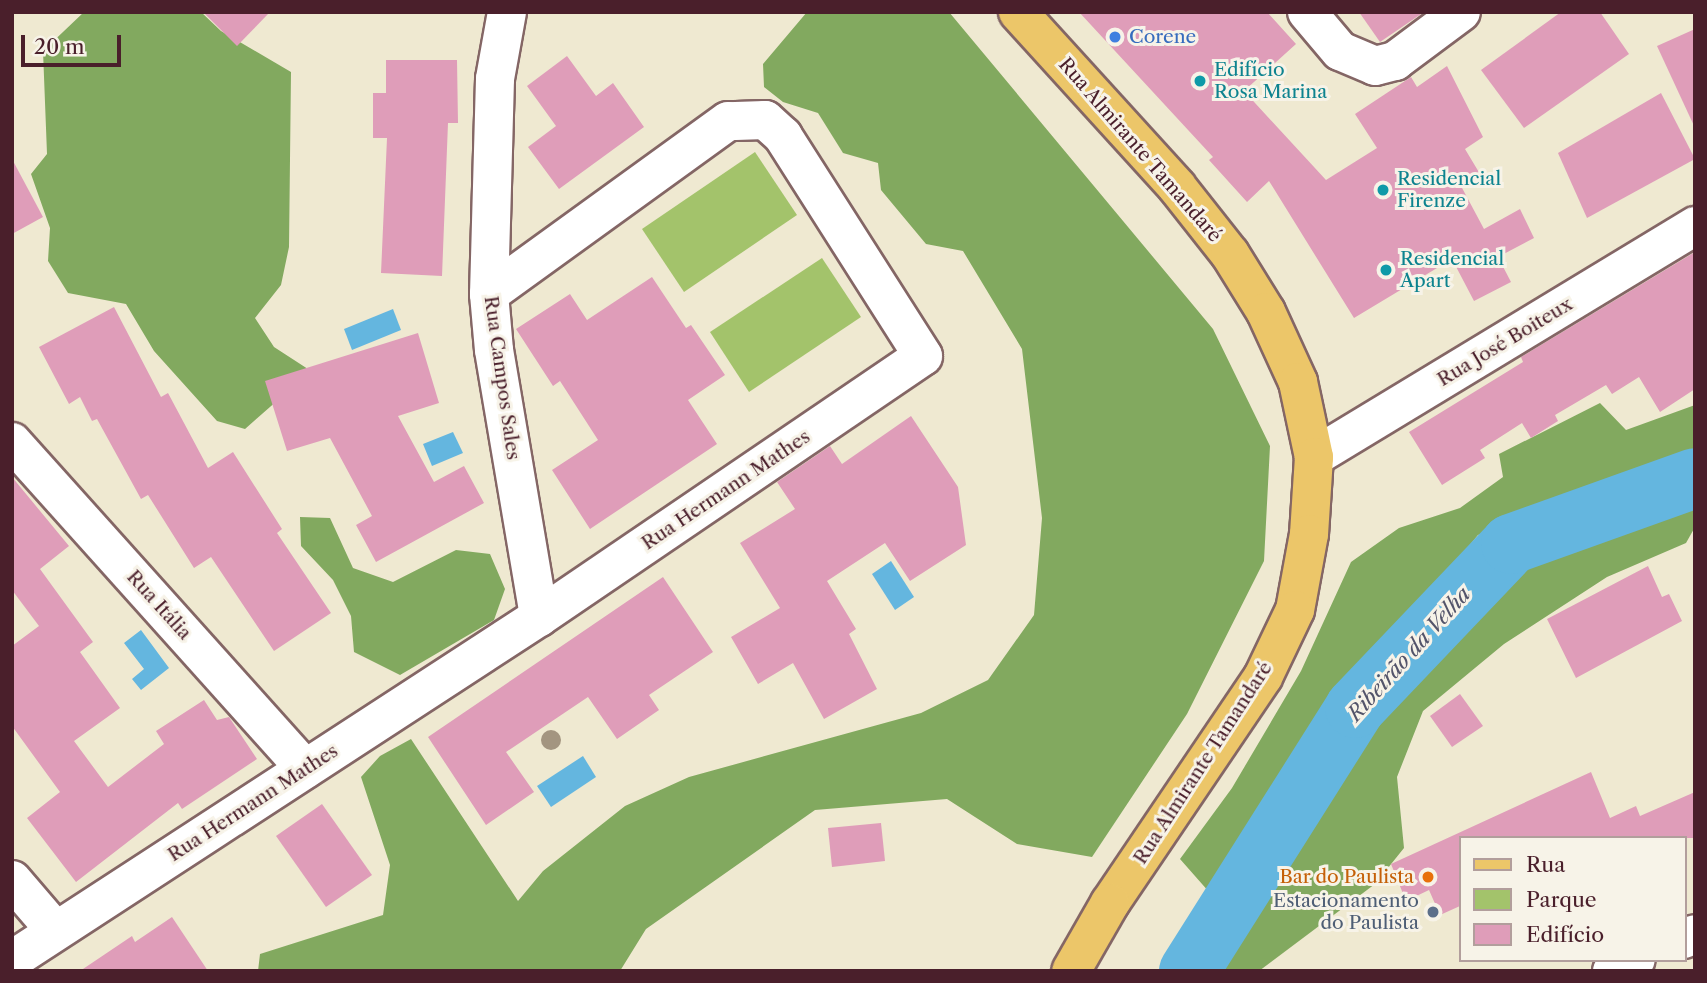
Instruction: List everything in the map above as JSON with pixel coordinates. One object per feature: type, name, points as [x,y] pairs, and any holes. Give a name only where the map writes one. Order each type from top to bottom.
[{"type":"main road","name":"Rua Almirante Tamandaré","points":[[1018,12],[1178,187],[1230,254],[1266,312],[1298,382],[1314,457],[1309,534],[1295,610],[1263,677],[1110,903],[1071,971]]},
{"type":"street","name":"Rua Campos Sales","points":[[507,12],[495,79],[489,294],[494,349],[539,617]]},
{"type":"street","points":[[1307,12],[1340,51],[1375,66],[1395,61],[1461,12]]},
{"type":"street","name":"Rua Hermann Mathes","points":[[12,960],[539,617],[923,356],[783,136],[765,120],[728,121],[489,294]]},
{"type":"street","name":"Rua José Boiteux","points":[[1314,457],[1695,226]]},
{"type":"street","name":"Rua Itália","points":[[12,442],[305,769]]},
{"type":"street","points":[[12,880],[55,930]]},
{"type":"street","points":[[1612,971],[1632,962]]},
{"type":"green space","points":[[84,12],[201,12],[221,31],[291,72],[289,247],[281,285],[255,318],[274,347],[311,371],[245,429],[217,421],[154,351],[126,304],[68,293],[48,261],[50,228],[31,174],[47,154],[43,51]]},
{"type":"green space","points":[[807,12],[949,12],[1213,329],[1270,446],[1264,561],[1187,714],[1092,857],[1017,844],[947,799],[815,810],[646,929],[620,971],[258,971],[260,954],[383,915],[390,865],[361,777],[380,756],[411,739],[518,901],[543,871],[625,806],[689,777],[921,713],[988,680],[1034,615],[1042,518],[1022,349],[963,251],[926,244],[881,190],[878,163],[843,153],[818,113],[783,102],[764,87],[763,64]]},
{"type":"green space","points":[[755,152],[797,215],[684,292],[642,229]]},
{"type":"green space","points":[[822,258],[861,317],[749,392],[710,332]]},
{"type":"green space","points":[[1600,403],[1626,430],[1695,405],[1695,458],[1478,535],[1275,784],[1269,820],[1217,901],[1180,859],[1232,788],[1301,671],[1351,562],[1399,528],[1460,508],[1503,477],[1499,454]]},
{"type":"green space","points":[[1692,499],[1695,527],[1686,543],[1607,577],[1504,644],[1423,711],[1397,777],[1404,848],[1375,884],[1259,971],[1214,971],[1356,753],[1423,671],[1527,564]]},
{"type":"green space","points":[[300,517],[330,518],[353,568],[393,582],[456,550],[490,554],[505,589],[494,620],[400,675],[354,652],[351,616],[333,580],[301,546]]},
{"type":"water","points":[[393,309],[401,330],[352,350],[344,329]]},
{"type":"water","points":[[453,432],[463,453],[432,466],[423,444]]},
{"type":"water","points":[[891,561],[914,597],[895,610],[872,574]]},
{"type":"water","points":[[141,630],[169,668],[141,690],[132,679],[144,669],[124,643]]},
{"type":"water","points":[[583,756],[596,777],[551,807],[537,786]]},
{"type":"building","points":[[203,12],[270,12],[237,46]]},
{"type":"building","points":[[1079,12],[1267,12],[1296,44],[1244,91],[1326,180],[1377,148],[1355,114],[1411,77],[1417,87],[1447,66],[1483,137],[1465,149],[1480,174],[1461,186],[1484,229],[1520,209],[1534,238],[1498,257],[1511,282],[1474,301],[1452,259],[1354,318],[1269,181],[1247,202],[1209,160],[1213,157]]},
{"type":"building","points":[[1359,12],[1424,12],[1380,42]]},
{"type":"building","points":[[1561,12],[1600,12],[1629,54],[1524,128],[1481,70]]},
{"type":"building","points":[[1695,29],[1695,128],[1657,46]]},
{"type":"building","points":[[567,56],[596,96],[613,83],[644,127],[559,189],[528,147],[556,126],[527,86]]},
{"type":"building","points":[[386,60],[457,60],[458,123],[448,123],[442,276],[381,273],[387,138],[373,138],[373,93],[386,93]]},
{"type":"building","points":[[1661,93],[1695,159],[1587,218],[1558,153]]},
{"type":"building","points":[[12,159],[43,217],[12,234]]},
{"type":"building","points":[[1695,252],[1695,389],[1660,412],[1639,377],[1612,394],[1606,385],[1555,415],[1558,421],[1531,438],[1522,423],[1480,450],[1485,458],[1442,485],[1409,432],[1523,362],[1521,357]]},
{"type":"building","points":[[652,277],[686,328],[691,325],[725,375],[688,400],[717,444],[590,529],[552,470],[598,440],[560,381],[553,386],[516,329],[570,294],[587,320]]},
{"type":"building","points":[[114,307],[161,397],[168,393],[208,468],[233,452],[282,529],[277,533],[331,613],[274,651],[211,557],[194,568],[148,495],[141,499],[97,419],[92,421],[80,397],[69,404],[39,347]]},
{"type":"building","points":[[418,333],[439,403],[398,416],[434,482],[464,466],[484,503],[376,562],[356,525],[372,516],[330,438],[287,451],[265,381]]},
{"type":"building","points":[[911,416],[958,487],[966,545],[910,581],[885,543],[827,581],[856,629],[849,634],[877,689],[824,719],[793,663],[758,684],[731,637],[780,608],[740,543],[795,509],[777,482],[830,446],[842,464]]},
{"type":"building","points":[[12,477],[69,546],[40,569],[93,642],[80,652],[120,708],[74,741],[108,787],[164,744],[156,731],[204,700],[217,720],[229,717],[257,759],[182,809],[178,803],[76,882],[27,818],[60,792],[12,726],[12,646],[39,626],[12,590]]},
{"type":"building","points":[[1648,566],[1662,597],[1669,594],[1682,621],[1576,678],[1547,619]]},
{"type":"building","points":[[663,577],[713,652],[649,695],[659,710],[617,739],[588,697],[506,752],[534,792],[486,825],[428,737]]},
{"type":"building","points":[[1460,694],[1483,726],[1452,747],[1430,716]]},
{"type":"building","points":[[1591,772],[1610,818],[1636,806],[1640,816],[1695,792],[1695,838],[1458,836],[1458,907],[1440,915],[1429,890],[1406,901],[1391,864]]},
{"type":"building","points":[[322,804],[372,875],[326,907],[276,836]]},
{"type":"building","points":[[881,823],[885,861],[832,867],[828,828]]},
{"type":"building","points":[[172,917],[208,971],[80,971],[132,936],[135,942]]},
{"type":"waterway","name":"Ribeirão da Velha","points":[[1189,971],[1355,708],[1511,544],[1695,478]]},
{"type":"place","name":"Corene","points":[[1115,37]]},
{"type":"place","name":"Edifício Rosa Marina","points":[[1200,81]]},
{"type":"place","name":"Residencial Firenze","points":[[1383,190]]},
{"type":"place","name":"Residencial Apart","points":[[1386,270]]},
{"type":"place","name":"Bar do Paulista","points":[[1428,877]]},
{"type":"place","name":"Estacionamento do Paulista","points":[[1433,912]]}]
